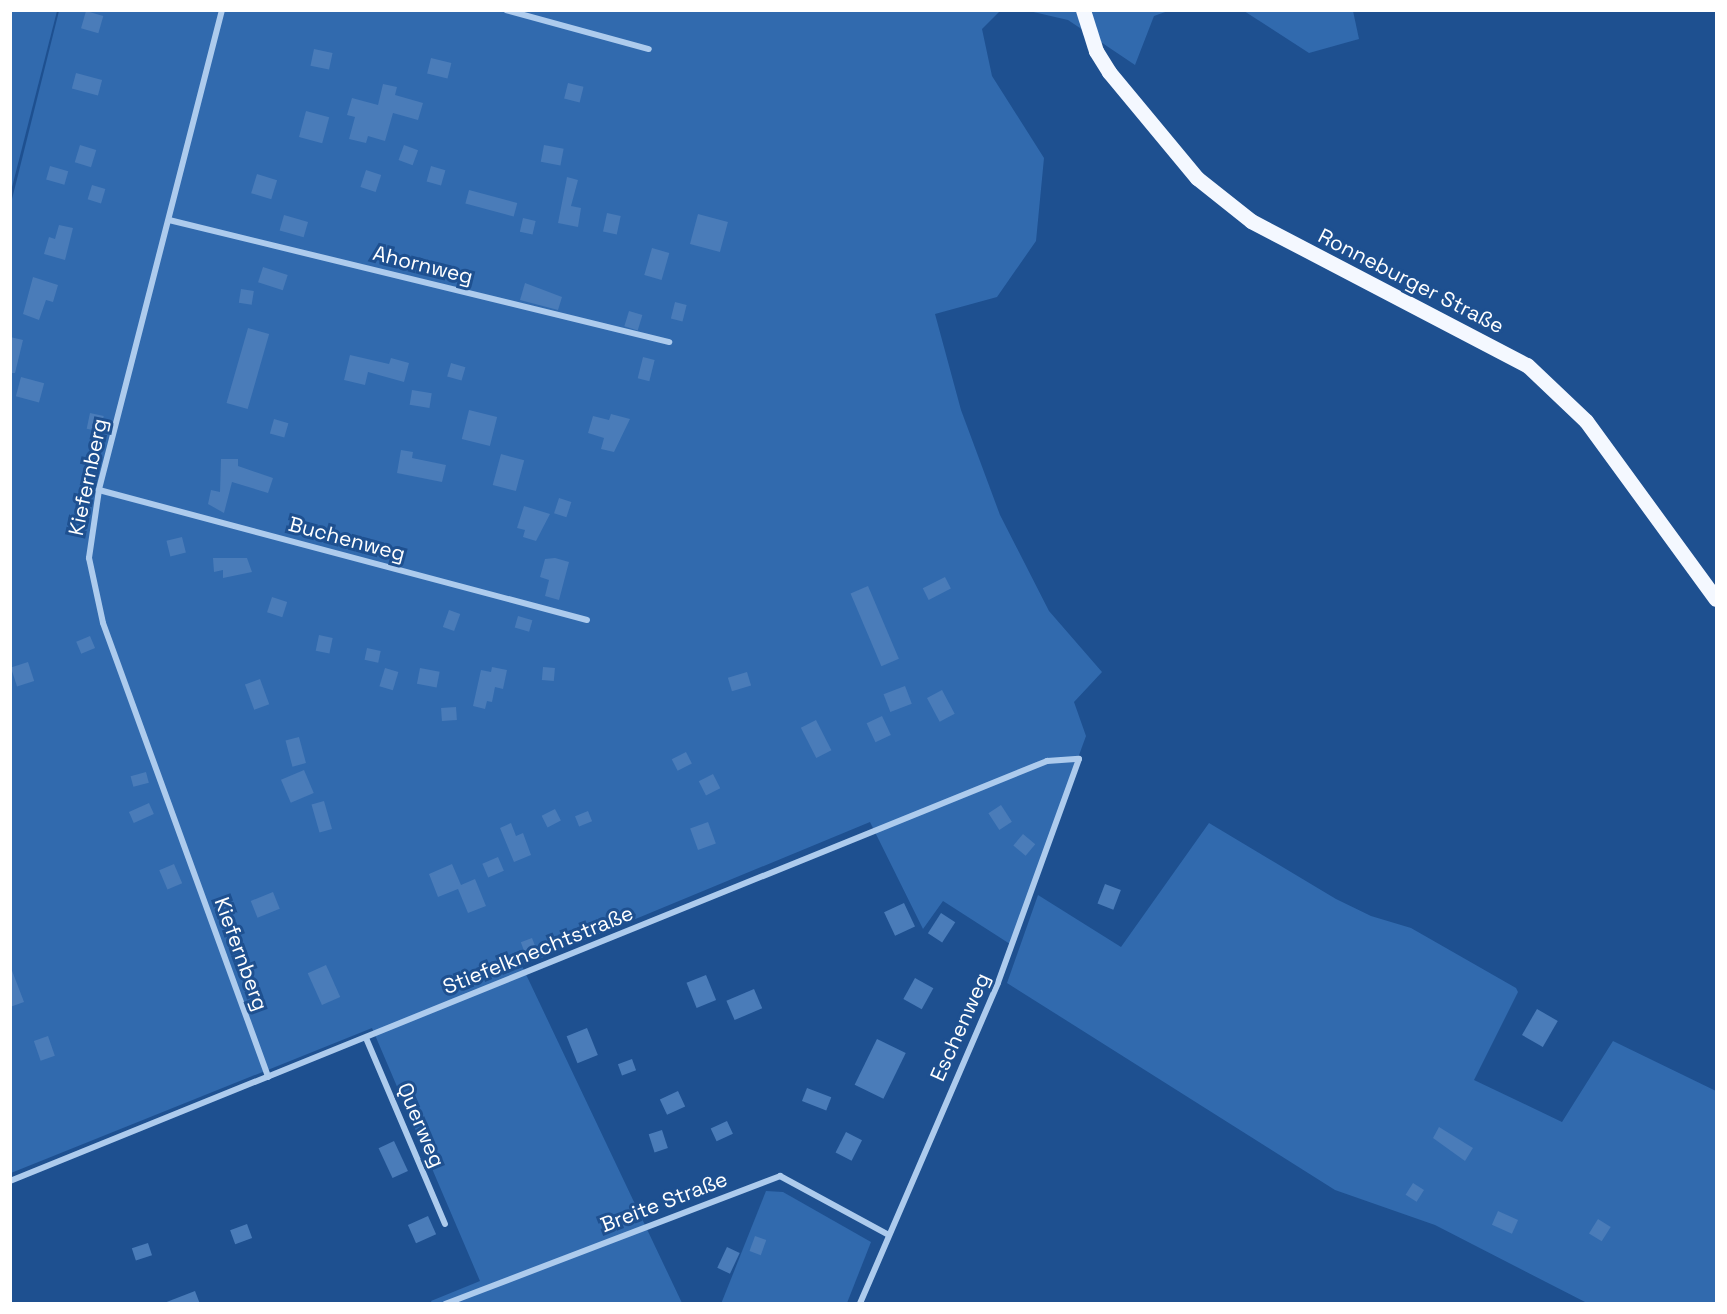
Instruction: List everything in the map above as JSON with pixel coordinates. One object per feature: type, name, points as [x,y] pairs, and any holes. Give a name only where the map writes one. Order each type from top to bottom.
[{"type":"main road","name":"Ronneburger Straße","points":[[1083,10],[1096,51],[1109,72],[1197,178],[1251,221],[1527,366],[1586,421],[1716,599]]},
{"type":"street","name":"Kiefernberg","points":[[222,10],[99,490],[89,558],[103,623],[268,1077]]},
{"type":"street","points":[[506,10],[649,49]]},
{"type":"street","name":"Ahornweg","points":[[169,220],[669,342]]},
{"type":"street","name":"Buchenweg","points":[[99,490],[587,620]]},
{"type":"street","name":"Stiefelknechtstraße","points":[[10,1180],[1047,761],[1079,759]]},
{"type":"street","name":"Eschenweg","points":[[860,1304],[887,1234],[998,983],[1079,759]]},
{"type":"street","name":"Querweg","points":[[366,1038],[445,1224]]},
{"type":"street","name":"Breite Straße","points":[[445,1304],[780,1176],[887,1234]]},
{"type":"shaded area","points":[[10,11],[57,11],[11,191]]},
{"type":"shaded area","points":[[59,11],[1000,11],[982,29],[992,76],[1044,158],[1036,241],[997,297],[935,314],[961,410],[1000,515],[1049,611],[1102,672],[1074,702],[1086,736],[1010,944],[943,901],[923,929],[870,822],[522,966],[682,1303],[432,1303],[431,1301],[480,1281],[372,1028],[11,1173],[10,207]]},
{"type":"shaded area","points":[[1029,11],[1168,11],[1154,16],[1135,65],[1068,20]]},
{"type":"shaded area","points":[[1244,11],[1353,11],[1359,39],[1309,53]]},
{"type":"shaded area","points":[[1209,823],[1336,899],[1371,916],[1411,928],[1516,988],[1518,992],[1474,1080],[1562,1122],[1613,1041],[1716,1091],[1716,1303],[1587,1303],[1435,1225],[1335,1190],[1007,983],[1038,895],[1121,947]]},
{"type":"shaded area","points":[[766,1191],[783,1192],[871,1242],[847,1303],[721,1304]]},
{"type":"building","points":[[86,11],[103,16],[98,33],[81,28]]},
{"type":"building","points":[[314,49],[333,53],[329,70],[310,66]]},
{"type":"building","points":[[431,58],[451,63],[448,79],[427,74]]},
{"type":"building","points":[[76,73],[102,80],[98,95],[72,88]]},
{"type":"building","points":[[568,83],[584,87],[580,102],[564,99]]},
{"type":"building","points":[[383,84],[397,87],[395,95],[423,103],[418,120],[393,113],[385,141],[368,136],[366,143],[349,139],[355,117],[347,115],[352,98],[378,105]]},
{"type":"building","points":[[306,111],[329,117],[322,143],[299,137]]},
{"type":"building","points":[[80,145],[96,150],[91,167],[75,162]]},
{"type":"building","points":[[404,145],[418,150],[413,165],[399,160]]},
{"type":"building","points":[[544,145],[564,149],[560,166],[541,162]]},
{"type":"building","points":[[50,166],[68,171],[64,185],[46,179]]},
{"type":"building","points":[[431,166],[445,170],[441,186],[427,181]]},
{"type":"building","points":[[366,170],[381,175],[376,192],[360,187]]},
{"type":"building","points":[[257,174],[277,180],[271,199],[251,193]]},
{"type":"building","points":[[567,177],[578,180],[571,206],[581,208],[578,227],[558,223]]},
{"type":"building","points":[[92,185],[105,189],[101,203],[88,199]]},
{"type":"building","points":[[469,190],[517,203],[514,216],[465,204]]},
{"type":"building","points":[[607,213],[621,216],[617,234],[603,232]]},
{"type":"building","points":[[698,214],[728,222],[720,252],[690,244]]},
{"type":"building","points":[[284,215],[308,222],[304,237],[280,230]]},
{"type":"building","points":[[523,218],[536,221],[533,235],[520,232]]},
{"type":"building","points":[[59,225],[73,228],[65,260],[44,254],[49,237],[55,239]]},
{"type":"building","points":[[652,248],[669,253],[662,280],[644,275]]},
{"type":"building","points":[[263,267],[288,275],[283,290],[258,282]]},
{"type":"building","points":[[33,277],[58,285],[53,302],[46,300],[39,320],[23,314]]},
{"type":"building","points":[[525,283],[562,297],[558,310],[520,300]]},
{"type":"building","points":[[241,289],[254,291],[252,305],[239,303]]},
{"type":"building","points":[[675,302],[687,305],[683,321],[671,318]]},
{"type":"building","points":[[629,311],[642,315],[638,330],[624,326]]},
{"type":"building","points":[[248,328],[269,334],[248,409],[227,403]]},
{"type":"building","points":[[10,337],[23,340],[15,373],[10,373]]},
{"type":"building","points":[[350,355],[389,364],[391,358],[409,363],[404,382],[368,372],[365,385],[344,380]]},
{"type":"building","points":[[643,357],[655,360],[649,381],[638,378]]},
{"type":"building","points":[[451,363],[465,367],[462,381],[447,376]]},
{"type":"building","points":[[21,377],[44,383],[39,403],[16,396]]},
{"type":"building","points":[[412,390],[432,393],[429,408],[410,405]]},
{"type":"building","points":[[469,410],[497,417],[490,446],[462,439]]},
{"type":"building","points":[[90,413],[104,416],[100,432],[87,429]]},
{"type":"building","points":[[611,414],[630,419],[614,452],[601,449],[604,438],[588,433],[593,416],[609,420]]},
{"type":"building","points":[[274,419],[288,423],[284,438],[270,433]]},
{"type":"building","points":[[401,450],[413,452],[412,458],[446,465],[442,482],[397,473]]},
{"type":"building","points":[[501,454],[524,460],[516,491],[493,485]]},
{"type":"building","points":[[221,459],[238,459],[238,466],[273,478],[268,493],[232,482],[224,513],[208,504],[211,490],[220,492]]},
{"type":"building","points":[[559,498],[571,502],[566,517],[554,513]]},
{"type":"building","points":[[524,506],[550,514],[536,541],[523,537],[525,530],[517,528]]},
{"type":"building","points":[[182,537],[186,553],[170,556],[166,541]]},
{"type":"building","points":[[213,558],[247,558],[252,572],[223,578],[223,570],[214,572]]},
{"type":"building","points":[[555,558],[569,562],[559,600],[545,596],[549,580],[540,577],[545,559]]},
{"type":"building","points":[[945,577],[951,589],[929,600],[923,588]]},
{"type":"building","points":[[868,586],[899,659],[881,666],[851,593]]},
{"type":"building","points":[[272,597],[287,602],[282,617],[267,612]]},
{"type":"building","points":[[449,610],[460,614],[454,631],[443,627]]},
{"type":"building","points":[[518,616],[532,620],[529,632],[515,628]]},
{"type":"building","points":[[319,635],[333,638],[329,654],[316,651]]},
{"type":"building","points":[[90,636],[95,648],[81,654],[76,642]]},
{"type":"building","points":[[367,648],[381,651],[378,663],[365,660]]},
{"type":"building","points":[[28,662],[34,681],[17,687],[11,668]]},
{"type":"building","points":[[492,667],[507,670],[503,689],[495,687],[492,702],[487,701],[485,709],[473,706],[481,670],[491,672]]},
{"type":"building","points":[[543,667],[555,668],[554,681],[542,680]]},
{"type":"building","points":[[385,668],[398,672],[393,690],[379,686]]},
{"type":"building","points":[[420,668],[440,672],[437,688],[417,684]]},
{"type":"building","points":[[747,672],[751,685],[732,691],[728,678]]},
{"type":"building","points":[[260,679],[269,704],[254,710],[245,684]]},
{"type":"building","points":[[905,686],[912,704],[890,712],[884,694]]},
{"type":"building","points":[[942,690],[955,714],[940,722],[927,698]]},
{"type":"building","points":[[456,707],[457,720],[442,721],[441,708]]},
{"type":"building","points":[[882,716],[891,735],[875,742],[867,723]]},
{"type":"building","points":[[816,720],[831,750],[816,758],[801,728]]},
{"type":"building","points":[[299,737],[306,763],[292,767],[285,741]]},
{"type":"building","points":[[686,752],[692,764],[678,771],[672,759]]},
{"type":"building","points":[[304,770],[314,793],[291,803],[281,780]]},
{"type":"building","points":[[146,772],[149,783],[133,787],[131,776]]},
{"type":"building","points":[[713,774],[720,788],[706,796],[699,781]]},
{"type":"building","points":[[324,801],[332,829],[319,832],[312,805]]},
{"type":"building","points":[[149,803],[154,814],[134,823],[129,812]]},
{"type":"building","points":[[1001,805],[1012,822],[999,830],[988,813]]},
{"type":"building","points":[[555,809],[561,821],[548,827],[542,816]]},
{"type":"building","points":[[588,811],[592,821],[579,826],[575,816]]},
{"type":"building","points":[[708,822],[716,844],[698,850],[690,828]]},
{"type":"building","points":[[511,823],[516,836],[523,833],[531,855],[514,862],[500,828]]},
{"type":"building","points":[[1023,834],[1035,844],[1026,856],[1013,845]]},
{"type":"building","points":[[498,857],[504,871],[488,877],[482,864]]},
{"type":"building","points":[[174,864],[182,883],[167,890],[159,870]]},
{"type":"building","points":[[452,864],[461,885],[475,879],[486,906],[468,913],[458,889],[438,897],[429,874]]},
{"type":"building","points":[[1105,884],[1121,890],[1113,910],[1097,904]]},
{"type":"building","points":[[273,892],[280,909],[257,918],[251,901]]},
{"type":"building","points":[[904,903],[915,927],[895,936],[884,912]]},
{"type":"building","points":[[941,913],[955,922],[942,942],[928,933]]},
{"type":"building","points":[[532,938],[537,951],[526,955],[521,942]]},
{"type":"building","points":[[326,965],[340,997],[322,1005],[308,973]]},
{"type":"building","points":[[10,969],[24,1002],[10,1007]]},
{"type":"building","points":[[706,975],[716,1000],[697,1008],[687,983]]},
{"type":"building","points":[[915,978],[933,988],[922,1009],[903,999]]},
{"type":"building","points":[[754,989],[762,1008],[735,1020],[726,1001]]},
{"type":"building","points":[[1537,1009],[1558,1021],[1543,1047],[1522,1035]]},
{"type":"building","points":[[587,1028],[598,1055],[577,1063],[567,1036]]},
{"type":"building","points":[[48,1036],[55,1056],[41,1061],[34,1041]]},
{"type":"building","points":[[877,1039],[906,1053],[883,1099],[855,1085]]},
{"type":"building","points":[[632,1059],[636,1070],[622,1075],[618,1064]]},
{"type":"building","points":[[807,1088],[831,1097],[826,1110],[802,1101]]},
{"type":"building","points":[[678,1091],[685,1106],[667,1115],[660,1099]]},
{"type":"building","points":[[727,1121],[733,1134],[717,1141],[711,1129]]},
{"type":"building","points":[[1439,1127],[1473,1148],[1465,1161],[1433,1138]]},
{"type":"building","points":[[662,1130],[668,1148],[655,1152],[649,1134]]},
{"type":"building","points":[[846,1132],[862,1140],[852,1161],[836,1152]]},
{"type":"building","points":[[394,1141],[408,1171],[393,1178],[379,1148]]},
{"type":"building","points":[[1413,1183],[1424,1190],[1417,1202],[1406,1195]]},
{"type":"building","points":[[1498,1211],[1518,1220],[1512,1234],[1492,1225]]},
{"type":"building","points":[[428,1216],[436,1234],[416,1243],[408,1225]]},
{"type":"building","points":[[1598,1219],[1611,1227],[1602,1241],[1589,1233]]},
{"type":"building","points":[[247,1224],[252,1238],[235,1244],[230,1230]]},
{"type":"building","points":[[755,1236],[766,1240],[761,1255],[750,1251]]},
{"type":"building","points":[[148,1243],[152,1255],[136,1261],[132,1248]]},
{"type":"building","points":[[727,1247],[740,1253],[730,1274],[717,1268]]},
{"type":"building","points":[[195,1291],[200,1304],[164,1304],[164,1303]]}]
